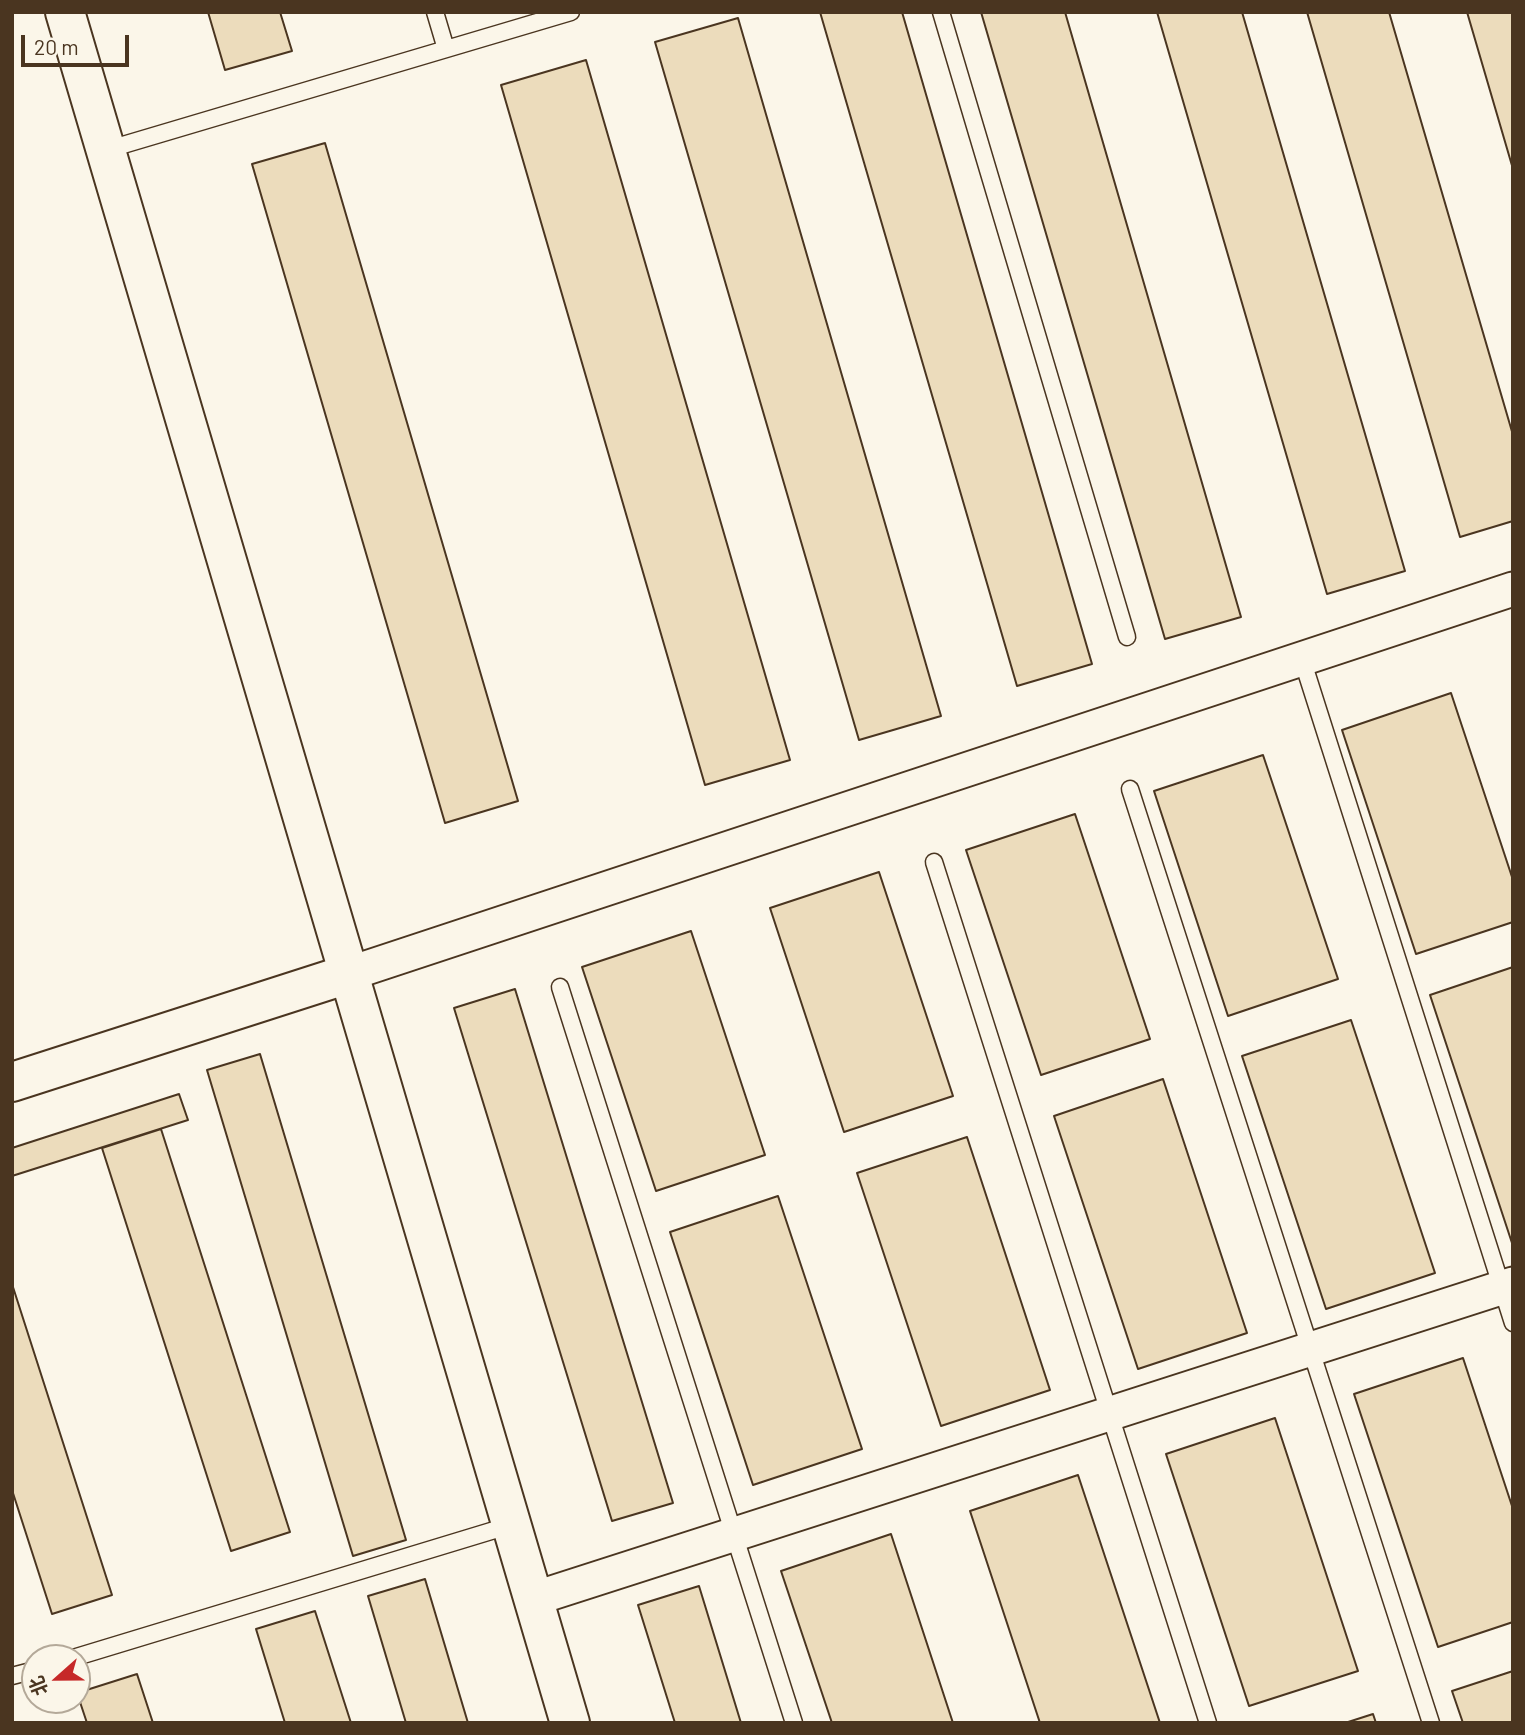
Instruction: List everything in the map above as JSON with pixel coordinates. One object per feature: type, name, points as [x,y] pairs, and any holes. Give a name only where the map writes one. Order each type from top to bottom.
[{"type":"main road","points":[[65,12],[570,1723]]},
{"type":"main road","points":[[12,1082],[348,974]]},
{"type":"street","points":[[348,974],[1513,589]]},
{"type":"street","points":[[533,1599],[1507,1285]]},
{"type":"lane","points":[[435,12],[446,49]]},
{"type":"lane","points":[[106,150],[571,12]]},
{"type":"lane","points":[[941,12],[1127,637]]},
{"type":"lane","points":[[1302,659],[1507,1285],[1513,1323]]},
{"type":"lane","points":[[1130,789],[1431,1723]]},
{"type":"lane","points":[[934,862],[1208,1723]]},
{"type":"lane","points":[[560,987],[794,1723]]},
{"type":"lane","points":[[91,1653],[511,1525]]},
{"type":"building","points":[[208,12],[280,12],[292,51],[225,70]]},
{"type":"building","points":[[820,12],[902,12],[1092,664],[1017,686]]},
{"type":"building","points":[[981,12],[1065,12],[1241,617],[1165,639]]},
{"type":"building","points":[[1157,12],[1242,12],[1405,571],[1327,594]]},
{"type":"building","points":[[1307,12],[1389,12],[1513,435],[1513,521],[1460,537]]},
{"type":"building","points":[[1467,12],[1513,12],[1513,169]]},
{"type":"building","points":[[738,18],[941,716],[859,740],[655,42]]},
{"type":"building","points":[[586,60],[790,760],[705,785],[501,85]]},
{"type":"building","points":[[325,143],[518,801],[445,823],[252,164]]},
{"type":"building","points":[[1451,693],[1513,880],[1513,922],[1416,954],[1342,730]]},
{"type":"building","points":[[1263,755],[1338,979],[1228,1016],[1154,791]]},
{"type":"building","points":[[1075,814],[1150,1039],[1041,1075],[966,850]]},
{"type":"building","points":[[879,872],[953,1096],[844,1132],[770,908]]},
{"type":"building","points":[[691,931],[765,1155],[656,1191],[582,967]]},
{"type":"building","points":[[1513,967],[1513,1246],[1430,995]]},
{"type":"building","points":[[515,989],[673,1503],[612,1521],[454,1008]]},
{"type":"building","points":[[1351,1020],[1435,1273],[1326,1309],[1242,1056]]},
{"type":"building","points":[[260,1054],[406,1540],[353,1556],[207,1070]]},
{"type":"building","points":[[1163,1079],[1247,1333],[1138,1369],[1054,1116]]},
{"type":"building","points":[[179,1094],[188,1120],[12,1176],[12,1148]]},
{"type":"building","points":[[161,1129],[290,1532],[231,1551],[102,1148]]},
{"type":"building","points":[[967,1137],[1050,1390],[941,1426],[857,1173]]},
{"type":"building","points":[[778,1196],[862,1449],[753,1485],[670,1232]]},
{"type":"building","points":[[12,1284],[112,1595],[52,1614],[12,1490]]},
{"type":"building","points":[[1463,1358],[1513,1509],[1513,1622],[1438,1647],[1354,1394]]},
{"type":"building","points":[[1275,1418],[1358,1671],[1249,1706],[1166,1454]]},
{"type":"building","points":[[1078,1475],[1160,1723],[1040,1723],[970,1511]]},
{"type":"building","points":[[891,1534],[953,1723],[832,1723],[781,1571]]},
{"type":"building","points":[[425,1579],[468,1723],[406,1723],[368,1596]]},
{"type":"building","points":[[699,1586],[741,1723],[675,1723],[638,1605]]},
{"type":"building","points":[[315,1611],[351,1723],[285,1723],[256,1629]]},
{"type":"building","points":[[1513,1671],[1513,1723],[1463,1723],[1452,1691]]},
{"type":"building","points":[[137,1674],[153,1723],[87,1723],[84,1714],[91,1714],[91,1689]]},
{"type":"building","points":[[1373,1714],[1376,1723],[1345,1723]]}]
